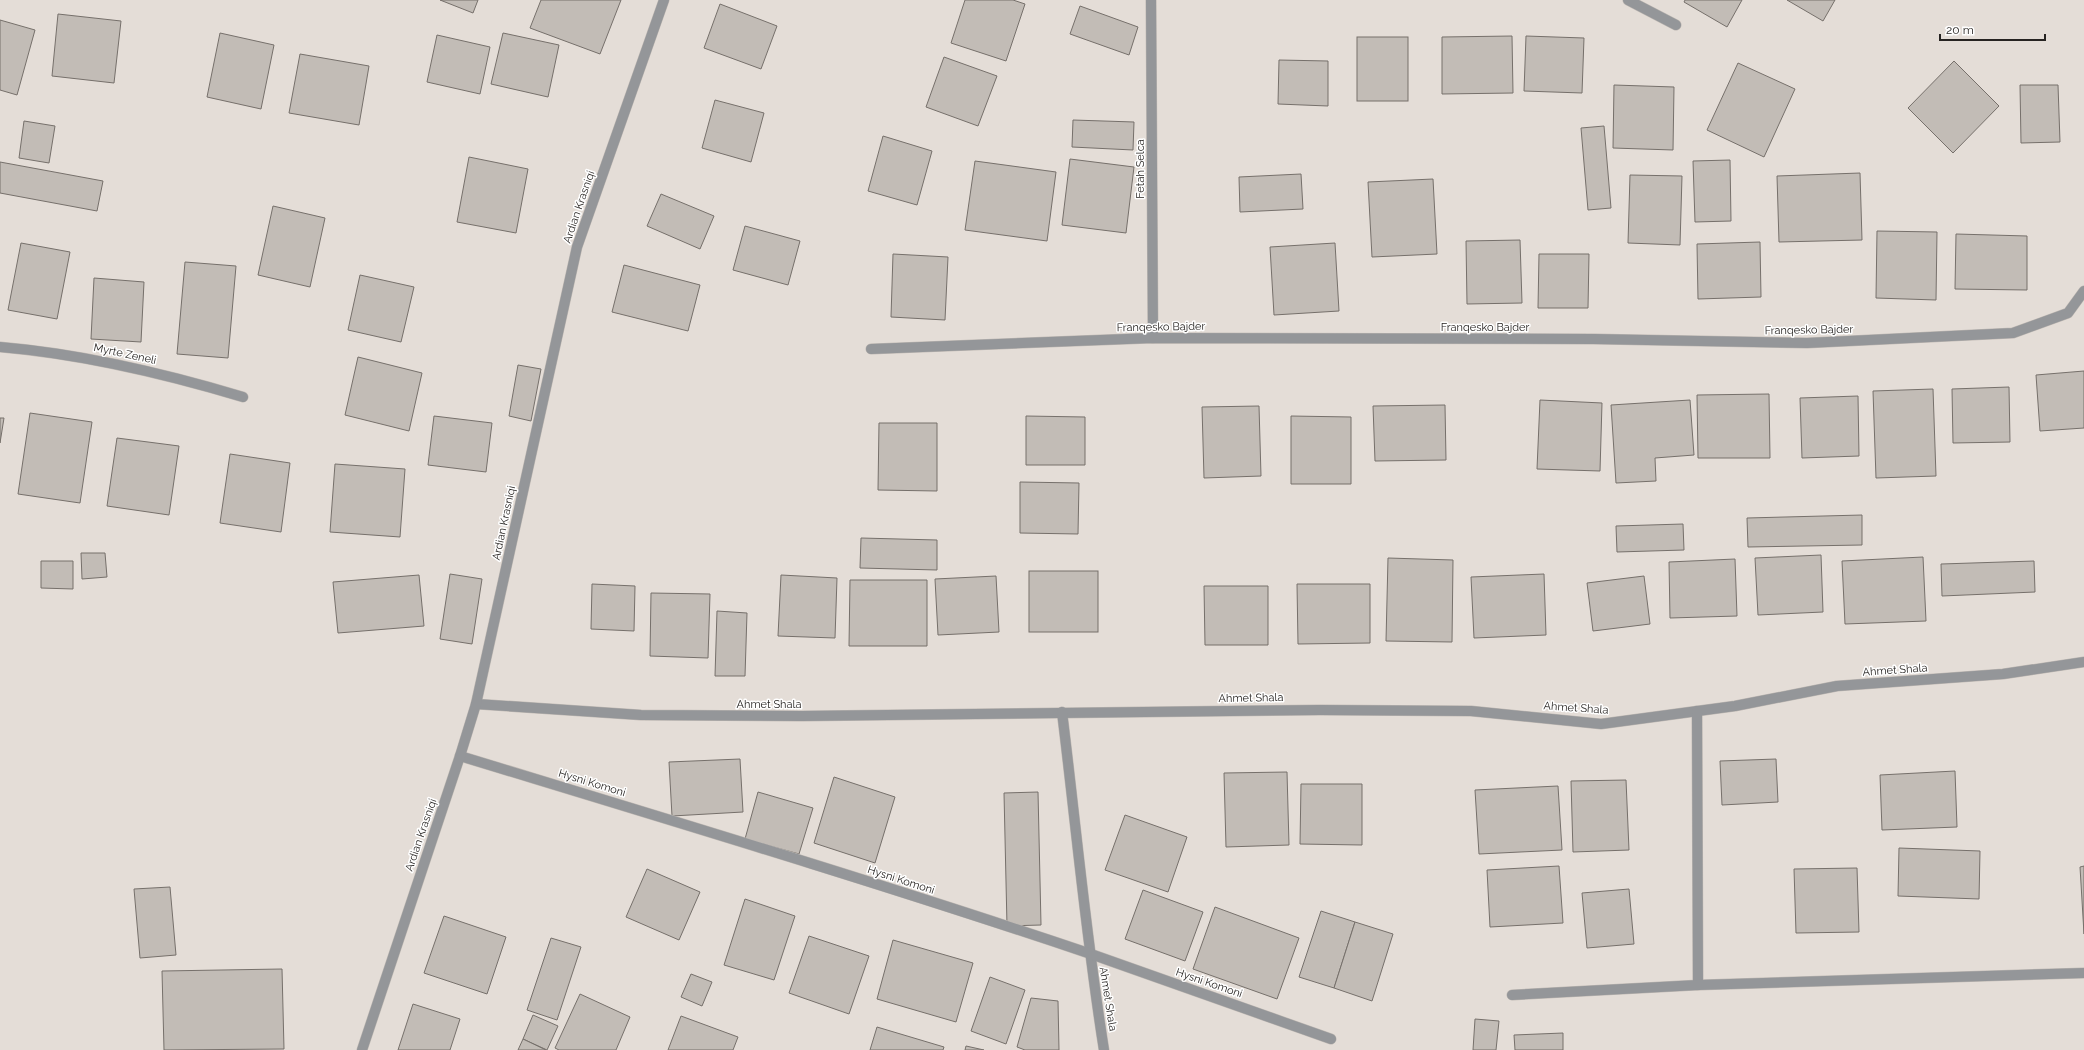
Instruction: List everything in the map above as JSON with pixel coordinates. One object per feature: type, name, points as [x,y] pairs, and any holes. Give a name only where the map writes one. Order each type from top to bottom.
[{"type":"street","name":"Ardian Krasniqi","points":[[362,1050],[476,704],[577,247],[664,0]]},
{"type":"street","name":"Fetah Selca","points":[[1151,0],[1152,338]]},
{"type":"street","points":[[1628,0],[1676,25]]},
{"type":"street","name":"Franqesko Bajder","points":[[871,350],[1152,338],[1594,339],[1807,343],[2013,333],[2068,313],[2084,291]]},
{"type":"street","name":"Myrte Zeneli","points":[[0,347],[43,351],[114,363],[185,379],[243,397]]},
{"type":"street","name":"Ahmet Shala","points":[[476,704],[641,715],[802,716],[1320,710],[1470,711],[1601,724],[1735,706],[1837,686],[2003,674],[2084,662]]},
{"type":"street","points":[[1697,711],[1698,985]]},
{"type":"street","name":"Ahmet Shala","points":[[1062,712],[1086,909],[1089,954],[1104,1050]]},
{"type":"street","name":"Hysni Komoni","points":[[460,756],[684,824],[1089,954],[1331,1039]]},
{"type":"street","points":[[1512,995],[1698,985],[2084,974]]},
{"type":"building","points":[[440,0],[478,0],[473,13]]},
{"type":"building","points":[[541,0],[621,0],[600,54],[530,28]]},
{"type":"building","points":[[965,0],[1013,0],[1025,4],[1006,61],[951,43]]},
{"type":"building","points":[[1685,0],[1742,0],[1727,27],[1684,2]]},
{"type":"building","points":[[1787,0],[1835,0],[1823,21]]},
{"type":"building","points":[[720,4],[777,26],[761,69],[704,48]]},
{"type":"building","points":[[1080,6],[1138,27],[1129,55],[1070,34]]},
{"type":"building","points":[[58,14],[121,21],[114,83],[52,76]]},
{"type":"building","points":[[0,20],[35,30],[17,95],[0,90]]},
{"type":"building","points":[[220,33],[274,45],[261,109],[207,97]]},
{"type":"building","points":[[503,33],[559,45],[548,97],[491,84]]},
{"type":"building","points":[[437,35],[490,47],[480,94],[427,82]]},
{"type":"building","points":[[1512,36],[1513,93],[1442,94],[1442,37]]},
{"type":"building","points":[[1526,36],[1584,38],[1582,93],[1524,91]]},
{"type":"building","points":[[1357,37],[1408,37],[1408,101],[1357,101]]},
{"type":"building","points":[[300,54],[369,66],[359,125],[289,113]]},
{"type":"building","points":[[944,57],[997,76],[978,126],[926,107]]},
{"type":"building","points":[[1279,60],[1328,61],[1328,106],[1278,104]]},
{"type":"building","points":[[1954,61],[1999,106],[1953,153],[1908,108]]},
{"type":"building","points":[[1738,63],[1795,89],[1764,157],[1707,130]]},
{"type":"building","points":[[1614,85],[1674,87],[1673,150],[1613,148]]},
{"type":"building","points":[[2020,85],[2058,85],[2060,142],[2021,143]]},
{"type":"building","points":[[715,100],[764,113],[751,162],[702,148]]},
{"type":"building","points":[[1073,120],[1134,122],[1133,150],[1072,147]]},
{"type":"building","points":[[24,121],[55,126],[49,163],[19,158]]},
{"type":"building","points":[[1604,126],[1611,208],[1588,210],[1581,128]]},
{"type":"building","points":[[883,136],[932,151],[917,205],[868,191]]},
{"type":"building","points":[[469,157],[528,169],[516,233],[457,222]]},
{"type":"building","points":[[1070,159],[1134,167],[1126,233],[1062,225]]},
{"type":"building","points":[[1730,160],[1731,221],[1695,222],[1693,161]]},
{"type":"building","points":[[975,161],[1056,172],[1047,241],[965,230]]},
{"type":"building","points":[[0,162],[103,181],[97,211],[0,193]]},
{"type":"building","points":[[1860,173],[1862,240],[1779,242],[1777,176]]},
{"type":"building","points":[[1301,174],[1303,209],[1240,212],[1239,177]]},
{"type":"building","points":[[1630,175],[1682,176],[1680,245],[1628,243]]},
{"type":"building","points":[[1433,179],[1437,254],[1372,257],[1368,182]]},
{"type":"building","points":[[661,194],[714,216],[700,249],[647,226]]},
{"type":"building","points":[[273,206],[325,218],[310,287],[258,275]]},
{"type":"building","points":[[745,226],[800,241],[788,285],[733,270]]},
{"type":"building","points":[[1877,231],[1937,232],[1936,300],[1876,298]]},
{"type":"building","points":[[1956,234],[2027,236],[2027,290],[1955,289]]},
{"type":"building","points":[[1520,240],[1522,303],[1467,304],[1466,241]]},
{"type":"building","points":[[1760,242],[1761,297],[1698,299],[1697,244]]},
{"type":"building","points":[[21,243],[70,252],[57,319],[8,310]]},
{"type":"building","points":[[1335,243],[1339,311],[1274,315],[1270,247]]},
{"type":"building","points":[[893,254],[948,257],[945,320],[891,317]]},
{"type":"building","points":[[1539,254],[1589,254],[1588,308],[1538,308]]},
{"type":"building","points":[[185,262],[236,266],[228,358],[177,354]]},
{"type":"building","points":[[624,265],[700,285],[688,331],[612,312]]},
{"type":"building","points":[[360,275],[414,287],[401,342],[348,330]]},
{"type":"building","points":[[94,278],[144,282],[141,342],[91,339]]},
{"type":"building","points":[[358,357],[422,373],[409,431],[345,415]]},
{"type":"building","points":[[518,365],[541,369],[531,421],[509,416]]},
{"type":"building","points":[[2084,371],[2084,428],[2040,431],[2036,375]]},
{"type":"building","points":[[2009,387],[2010,442],[1953,443],[1952,389]]},
{"type":"building","points":[[1933,389],[1936,476],[1876,478],[1873,391]]},
{"type":"building","points":[[1769,394],[1770,458],[1698,458],[1697,395]]},
{"type":"building","points":[[1858,396],[1859,456],[1802,458],[1800,398]]},
{"type":"building","points":[[1540,400],[1602,403],[1600,471],[1537,469]]},
{"type":"building","points":[[1690,400],[1694,455],[1655,458],[1656,481],[1616,483],[1611,405]]},
{"type":"building","points":[[1445,405],[1446,460],[1375,461],[1373,406]]},
{"type":"building","points":[[1259,406],[1261,476],[1204,478],[1202,407]]},
{"type":"building","points":[[30,413],[92,422],[80,503],[18,494]]},
{"type":"building","points":[[434,416],[492,423],[486,472],[428,465]]},
{"type":"building","points":[[1026,416],[1085,417],[1085,465],[1026,465]]},
{"type":"building","points":[[1291,416],[1351,417],[1351,484],[1291,484]]},
{"type":"building","points":[[0,418],[4,418],[0,443]]},
{"type":"building","points":[[879,423],[937,423],[937,491],[878,490]]},
{"type":"building","points":[[117,438],[179,446],[169,515],[107,506]]},
{"type":"building","points":[[230,454],[290,463],[281,532],[220,523]]},
{"type":"building","points":[[335,464],[405,469],[400,537],[330,532]]},
{"type":"building","points":[[1020,482],[1079,483],[1078,534],[1020,533]]},
{"type":"building","points":[[1862,515],[1862,545],[1748,547],[1747,518]]},
{"type":"building","points":[[1683,524],[1684,550],[1617,552],[1616,526]]},
{"type":"building","points":[[861,538],[937,540],[937,570],[860,568]]},
{"type":"building","points":[[81,553],[105,553],[107,577],[82,579]]},
{"type":"building","points":[[1821,555],[1823,612],[1758,615],[1755,558]]},
{"type":"building","points":[[1923,557],[1926,621],[1845,624],[1842,561]]},
{"type":"building","points":[[1388,558],[1453,560],[1452,642],[1386,641]]},
{"type":"building","points":[[1735,559],[1737,616],[1670,618],[1669,562]]},
{"type":"building","points":[[41,561],[73,561],[73,589],[41,588]]},
{"type":"building","points":[[2034,561],[2035,592],[1942,596],[1941,564]]},
{"type":"building","points":[[1029,571],[1098,571],[1098,632],[1029,632]]},
{"type":"building","points":[[450,574],[482,579],[472,644],[440,639]]},
{"type":"building","points":[[1544,574],[1546,635],[1474,638],[1471,577]]},
{"type":"building","points":[[419,575],[424,626],[338,633],[333,582]]},
{"type":"building","points":[[781,575],[837,578],[835,638],[778,636]]},
{"type":"building","points":[[996,576],[999,632],[938,635],[935,579]]},
{"type":"building","points":[[1644,576],[1650,624],[1593,631],[1587,583]]},
{"type":"building","points":[[850,580],[927,580],[927,646],[849,646]]},
{"type":"building","points":[[592,584],[635,586],[634,631],[591,629]]},
{"type":"building","points":[[1297,584],[1370,584],[1370,643],[1298,644]]},
{"type":"building","points":[[1204,586],[1268,586],[1268,645],[1205,645]]},
{"type":"building","points":[[651,593],[710,594],[708,658],[650,656]]},
{"type":"building","points":[[717,611],[747,613],[745,676],[715,676]]},
{"type":"building","points":[[740,759],[743,812],[672,816],[669,762]]},
{"type":"building","points":[[1776,759],[1778,802],[1722,805],[1720,761]]},
{"type":"building","points":[[1955,771],[1957,827],[1882,830],[1880,775]]},
{"type":"building","points":[[1287,772],[1289,845],[1226,847],[1224,773]]},
{"type":"building","points":[[834,777],[895,797],[875,863],[814,843]]},
{"type":"building","points":[[1626,780],[1629,850],[1573,852],[1571,781]]},
{"type":"building","points":[[1301,784],[1362,784],[1362,845],[1300,844]]},
{"type":"building","points":[[1558,786],[1562,850],[1479,854],[1475,790]]},
{"type":"building","points":[[758,792],[813,808],[799,854],[745,839]]},
{"type":"building","points":[[1038,792],[1041,925],[1007,926],[1004,793]]},
{"type":"building","points":[[1125,815],[1187,837],[1168,892],[1105,870]]},
{"type":"building","points":[[1899,848],[1980,851],[1979,899],[1898,896]]},
{"type":"building","points":[[1559,866],[1563,923],[1490,927],[1487,870]]},
{"type":"building","points":[[2084,866],[2084,934],[2080,867]]},
{"type":"building","points":[[1857,868],[1859,932],[1796,933],[1794,869]]},
{"type":"building","points":[[647,869],[700,892],[679,940],[626,917]]},
{"type":"building","points":[[170,887],[176,955],[140,958],[134,889]]},
{"type":"building","points":[[1629,889],[1634,944],[1587,948],[1582,893]]},
{"type":"building","points":[[1143,890],[1203,912],[1185,961],[1125,939]]},
{"type":"building","points":[[745,899],[795,916],[774,980],[724,965]]},
{"type":"building","points":[[1215,907],[1299,938],[1277,999],[1193,969]]},
{"type":"building","points":[[1321,911],[1355,922],[1334,988],[1299,977]]},
{"type":"building","points":[[444,916],[506,937],[487,994],[424,973]]},
{"type":"building","points":[[1355,922],[1393,934],[1372,1001],[1334,988]]},
{"type":"building","points":[[809,936],[869,956],[849,1014],[789,993]]},
{"type":"building","points":[[551,938],[581,947],[557,1020],[527,1010]]},
{"type":"building","points":[[893,940],[973,963],[956,1022],[877,999]]},
{"type":"building","points":[[282,969],[284,1049],[164,1050],[162,971]]},
{"type":"building","points":[[691,974],[712,982],[702,1006],[681,997]]},
{"type":"building","points":[[990,977],[1025,990],[1006,1044],[971,1031]]},
{"type":"building","points":[[580,994],[630,1017],[616,1050],[559,1050],[555,1048]]},
{"type":"building","points":[[1031,998],[1058,1001],[1059,1050],[1025,1050],[1017,1047]]},
{"type":"building","points":[[413,1004],[460,1019],[450,1050],[398,1050]]},
{"type":"building","points":[[533,1015],[558,1026],[547,1050],[523,1039]]},
{"type":"building","points":[[681,1016],[738,1037],[733,1050],[668,1050]]},
{"type":"building","points":[[1475,1019],[1499,1021],[1496,1050],[1473,1050]]},
{"type":"building","points":[[877,1027],[944,1047],[943,1050],[870,1050]]},
{"type":"building","points":[[1563,1033],[1563,1050],[1515,1050],[1514,1035]]},
{"type":"building","points":[[523,1039],[546,1050],[518,1050]]},
{"type":"building","points":[[966,1046],[984,1050],[965,1050]]}]
